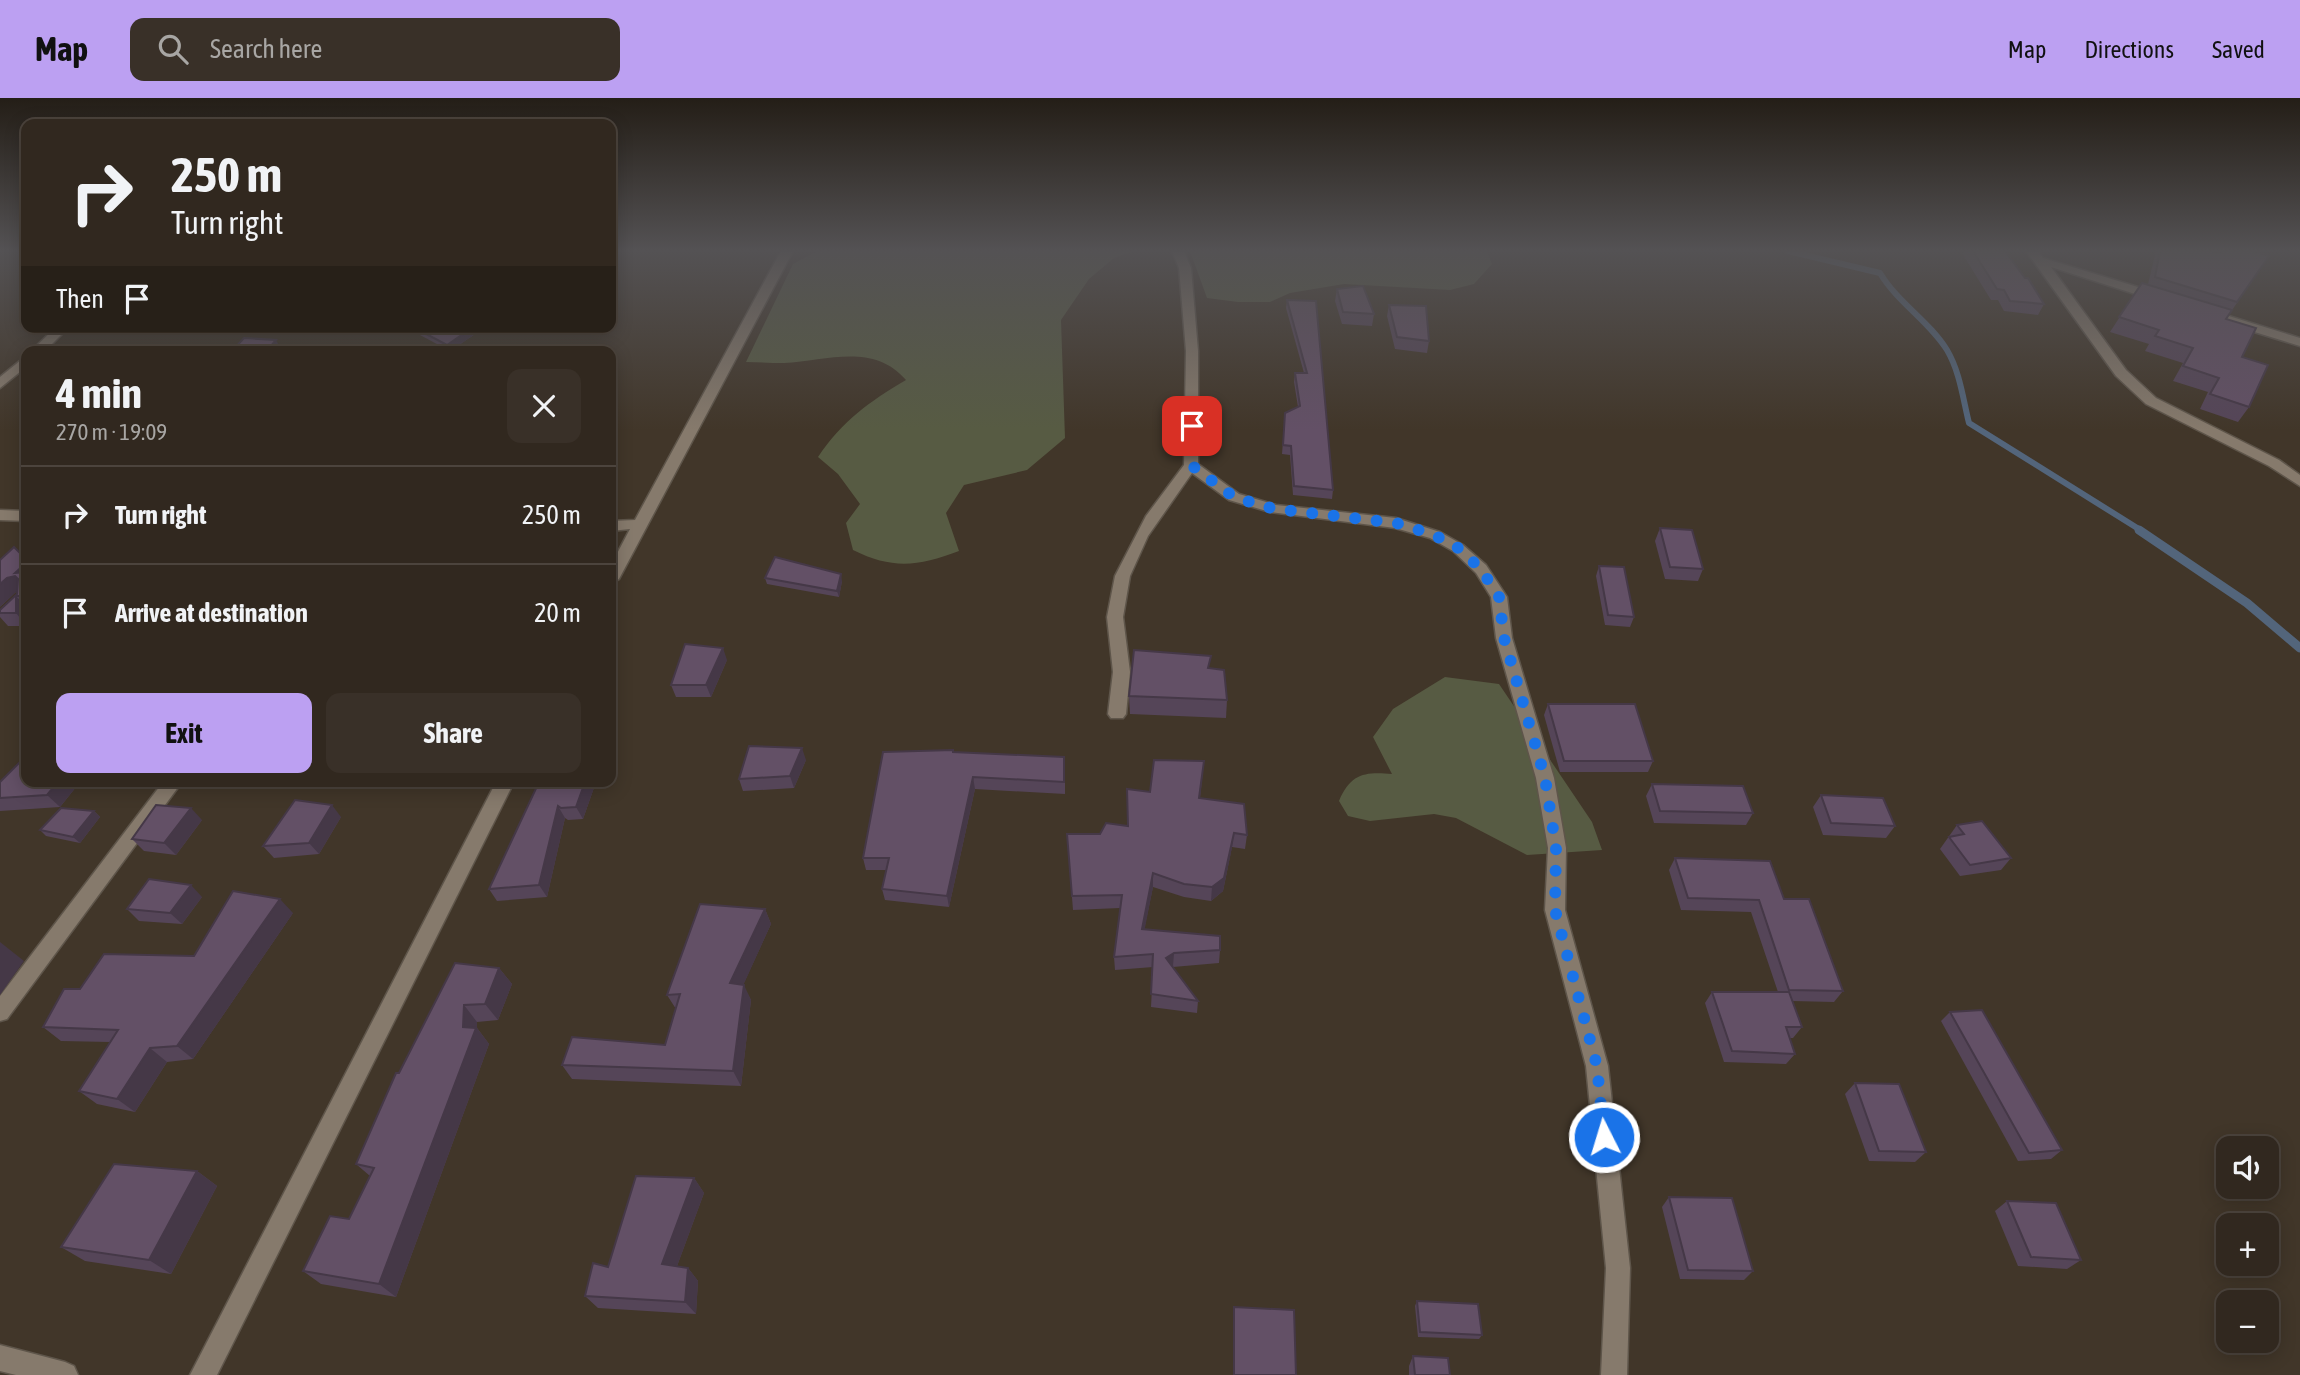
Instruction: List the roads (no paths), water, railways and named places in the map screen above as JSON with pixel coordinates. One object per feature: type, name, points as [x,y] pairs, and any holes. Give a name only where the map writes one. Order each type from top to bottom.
[{"type":"street","points":[[616,570],[755,311]]},
{"type":"street","points":[[1117,714],[1121,668],[1114,615],[1121,583],[1140,537],[1161,502],[1191,465],[1192,351],[1189,311]]},
{"type":"street","points":[[2076,311],[2120,373],[2151,401],[2264,457],[2300,482]]},
{"type":"street","points":[[2199,311],[2300,342]]},
{"type":"street","points":[[42,346],[57,333]]},
{"type":"street","points":[[0,384],[21,365]]},
{"type":"street","points":[[1191,465],[1234,497],[1254,503],[1275,509],[1396,523],[1434,535],[1458,548],[1474,562],[1499,597],[1504,638],[1545,778],[1556,848],[1555,910],[1597,1066],[1618,1268],[1614,1375]]},
{"type":"street","points":[[0,515],[21,516]]},
{"type":"street","points":[[616,526],[640,524]]},
{"type":"street","points":[[0,1013],[169,787]]},
{"type":"street","points":[[203,1375],[502,787]]},
{"type":"street","points":[[0,1358],[65,1375]]},
{"type":"waterway","points":[[1912,311],[1947,350],[1958,376],[1969,423],[2142,531]]},
{"type":"waterway","points":[[2139,530],[2247,603],[2300,648]]}]
